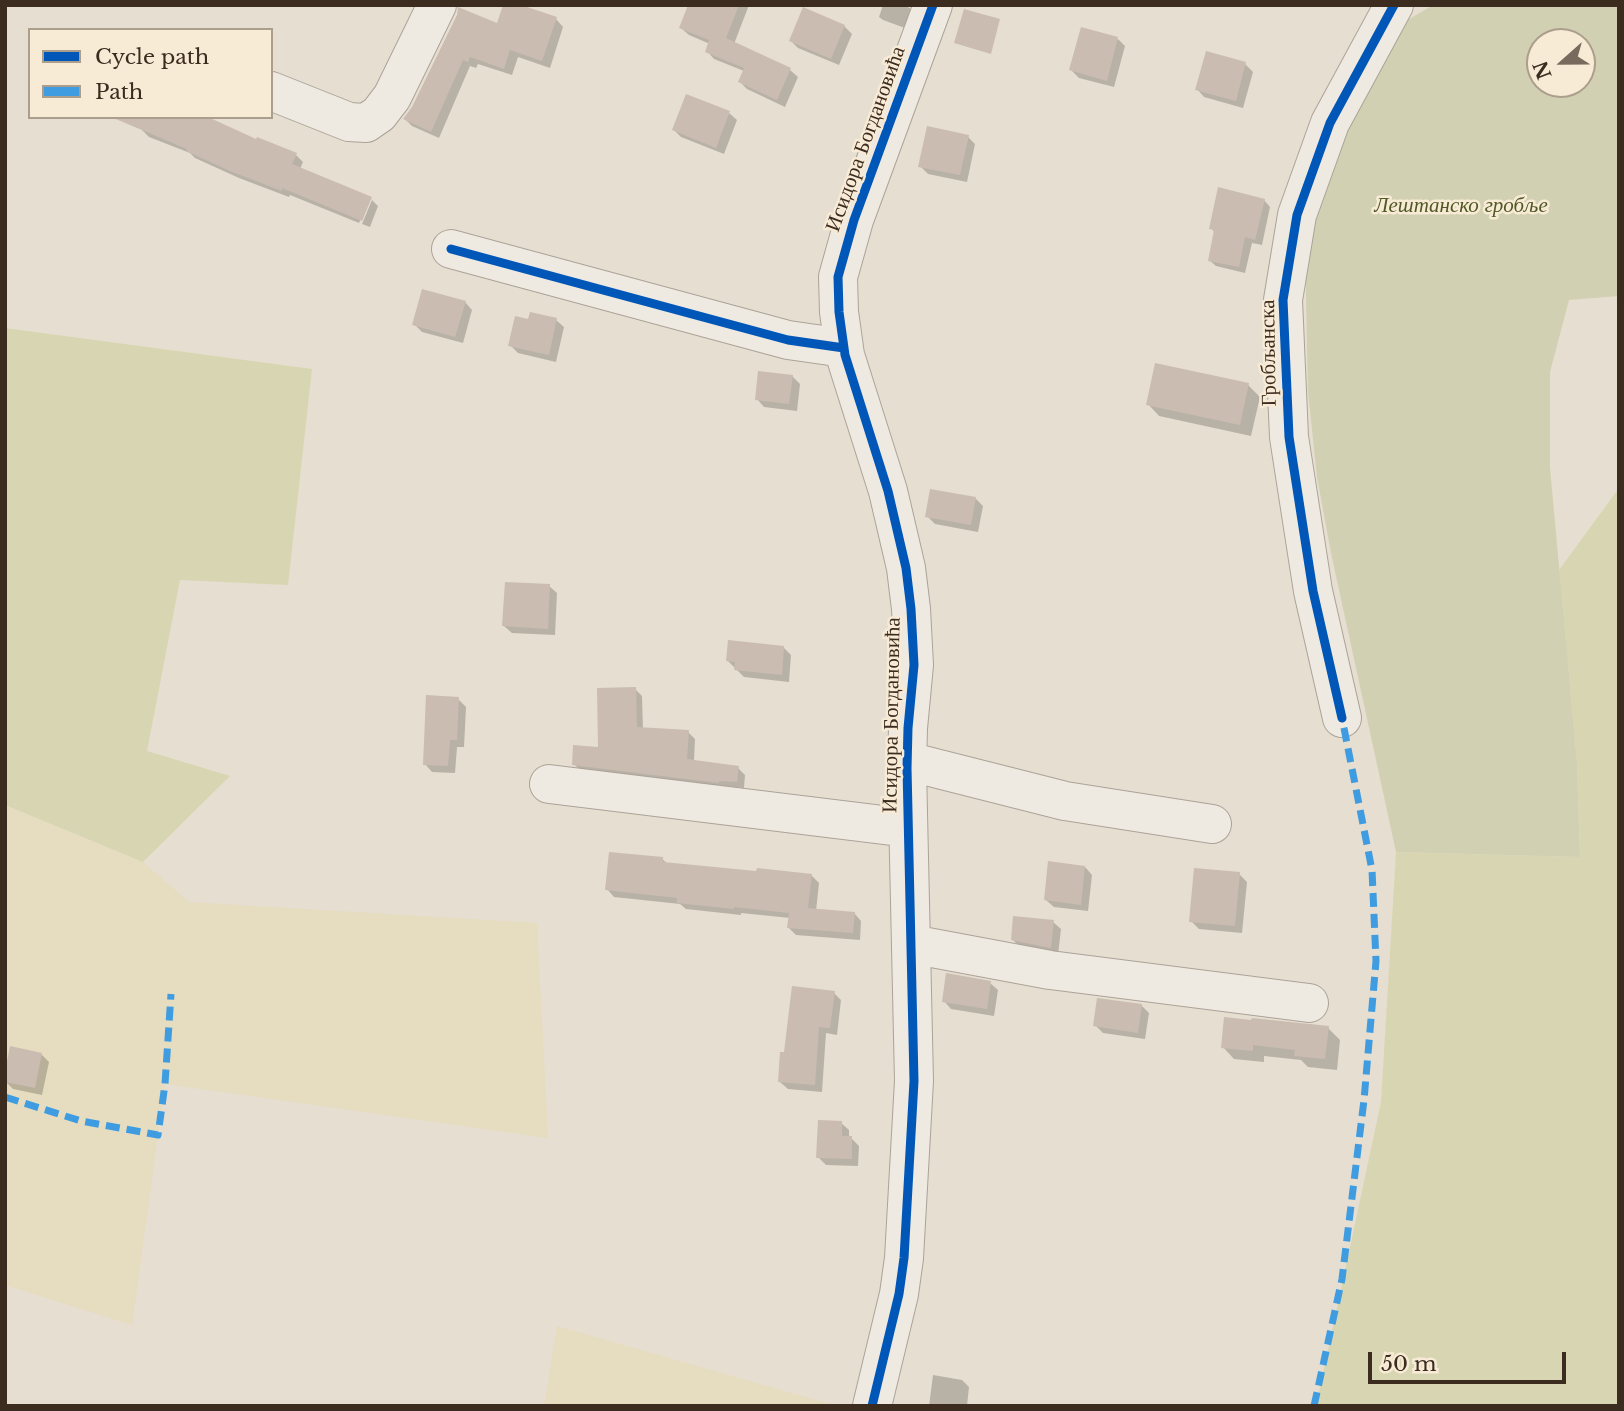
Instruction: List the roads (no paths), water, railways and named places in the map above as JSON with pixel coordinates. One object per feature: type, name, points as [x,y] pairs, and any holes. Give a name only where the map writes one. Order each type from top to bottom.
[{"type":"street","points":[[273,92],[349,122],[366,123],[379,114],[392,97],[437,5]]},
{"type":"street","name":"Исидора Богдановића","points":[[872,1406],[899,1294],[904,1258],[914,1080],[907,761],[914,665],[906,568],[888,491],[844,348],[838,277],[854,220],[933,5]]},
{"type":"street","name":"Гробљанска","points":[[1342,718],[1313,591],[1289,437],[1283,300],[1297,215],[1330,123],[1394,5]]},
{"type":"street","points":[[451,249],[788,340],[844,348]]},
{"type":"street","points":[[907,761],[1065,801],[1212,824]]},
{"type":"street","points":[[549,784],[908,828]]},
{"type":"street","points":[[911,944],[1050,970],[1308,1003]]},
{"type":"park label","name":"Лештанско гробље","points":[[1461,206]]}]
